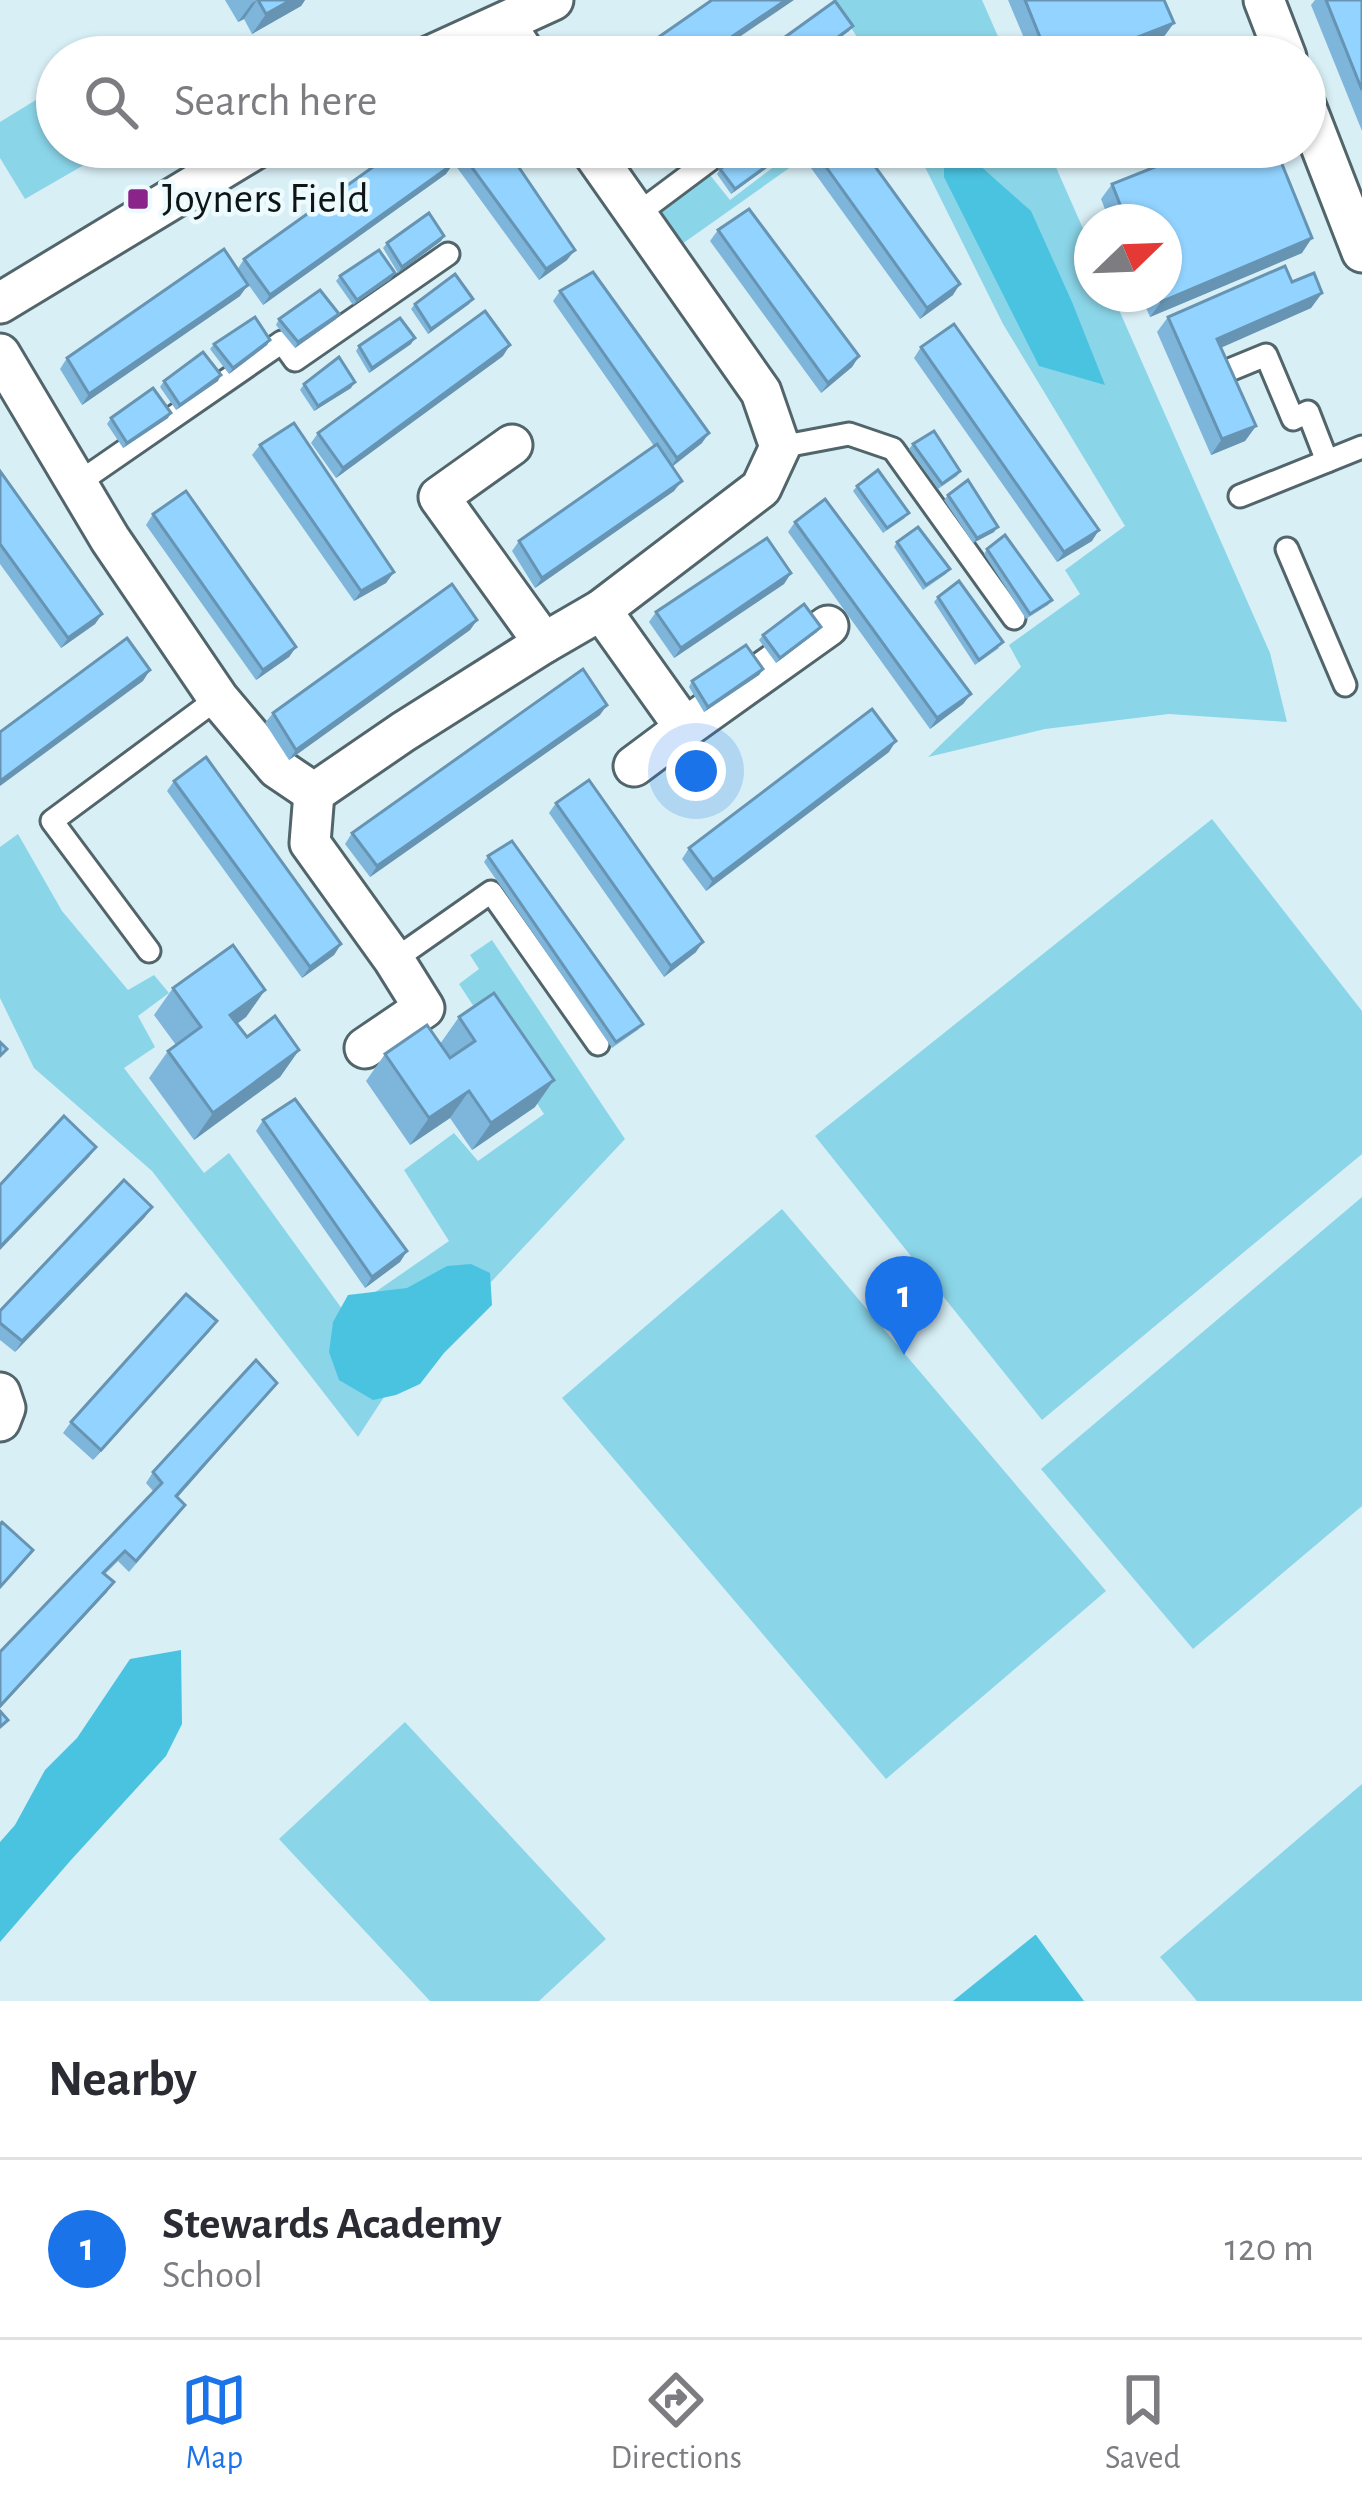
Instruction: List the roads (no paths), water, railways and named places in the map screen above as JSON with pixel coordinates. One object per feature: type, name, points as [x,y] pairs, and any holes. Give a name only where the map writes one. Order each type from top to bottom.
[{"type":"street","points":[[475,36],[552,0]]},
{"type":"street","points":[[1264,0],[1278,36]]},
{"type":"street","points":[[504,23],[513,36]]},
{"type":"street","points":[[1326,159],[1362,252]]},
{"type":"street","points":[[0,304],[223,168]]},
{"type":"street","points":[[314,793],[403,731],[602,610],[760,488],[780,447],[761,392],[604,168]]},
{"type":"street","points":[[0,354],[110,539],[218,698],[277,768],[314,793]]},
{"type":"street","points":[[512,445],[440,497],[544,643]]},
{"type":"street","points":[[602,610],[686,728]]},
{"type":"street","points":[[634,766],[828,626]]},
{"type":"street","points":[[314,793],[310,843],[424,1008],[364,1048]]},
{"type":"street","points":[[0,1393],[5,1408],[0,1421]]},
{"type":"lane","points":[[636,214],[698,168]]},
{"type":"lane","points":[[78,483],[282,342],[295,361],[448,254]]},
{"type":"lane","points":[[1226,371],[1266,355],[1293,418],[1308,412],[1327,461]]},
{"type":"lane","points":[[780,447],[849,434],[893,448],[1014,618]]},
{"type":"lane","points":[[1240,496],[1327,461],[1360,453]]},
{"type":"lane","points":[[1287,549],[1345,686]]},
{"type":"lane","points":[[149,951],[52,820],[218,698]]},
{"type":"lane","points":[[394,960],[491,892],[598,1044]]},
{"type":"place","name":"Joyners Field","points":[[138,199]]},
{"type":"place","name":"Stewards Academy","points":[[904,1355]]}]
